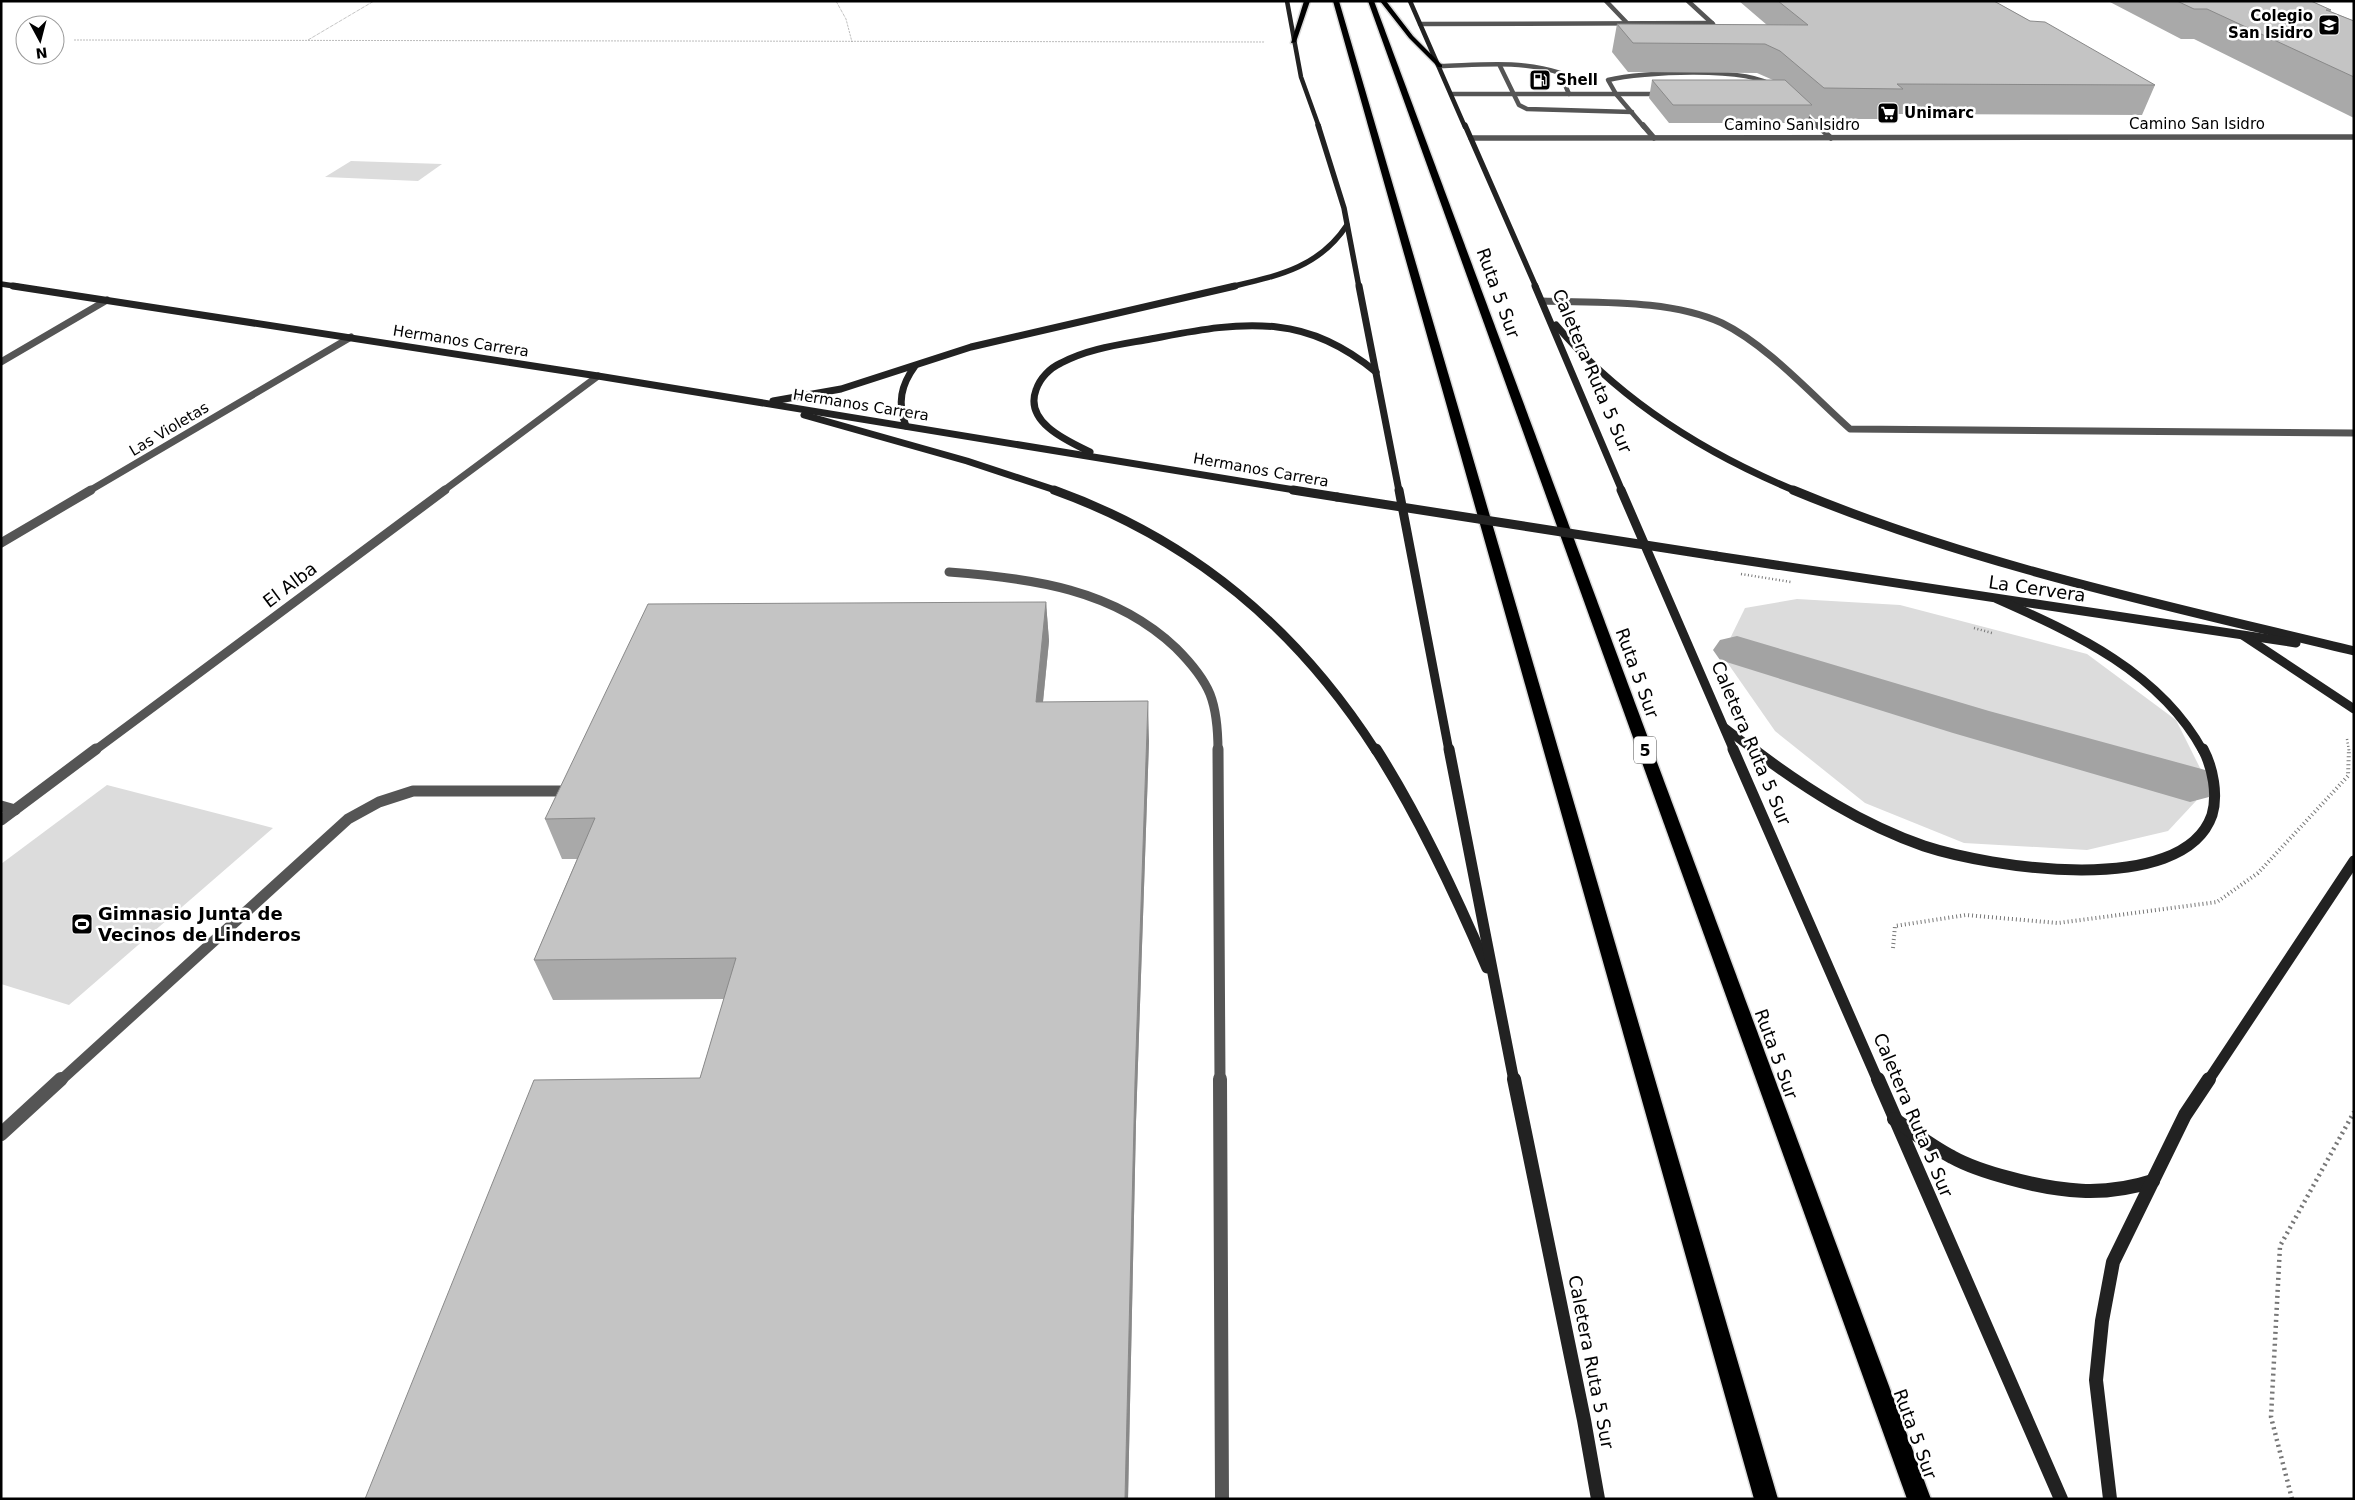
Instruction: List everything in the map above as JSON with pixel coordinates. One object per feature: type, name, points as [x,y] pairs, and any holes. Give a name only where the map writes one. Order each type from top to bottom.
[{"type":"highway","points":[[1293,42],[1307,1]]},
{"type":"highway","points":[[1336,1],[1766,1499]]},
{"type":"highway","name":"Ruta 5 Sur","points":[[1371,1],[1919,1499]]},
{"type":"highway","points":[[1382,1],[1411,36],[1440,66]]},
{"type":"main road","name":"Caletera Ruta 5 Sur","points":[[1287,1],[1293,42],[1310,105],[1337,182],[1347,225],[1495,988],[1584,1420],[1598,1499]]},
{"type":"main road","name":"Caletera Ruta 5 Sur","points":[[1410,1],[1542,300],[1656,572],[2061,1499]]},
{"type":"main road","points":[[760,402],[841,389],[971,347],[1282,275],[1307,265],[1318,257],[1340,237],[1347,225]]},
{"type":"main road","name":"Hermanos Carrera","points":[[1,284],[598,376],[1337,497],[1716,556]]},
{"type":"main road","points":[[1548,315],[1581,356],[1636,403],[1716,453],[1817,501],[1933,544],[1998,563],[2354,651]]},
{"type":"main road","points":[[1100,457],[1054,432],[1042,421],[1035,409],[1033,398],[1035,389],[1047,372],[1058,364],[1086,353],[1201,329],[1257,326],[1284,328],[1314,335],[1349,351],[1376,372]]},
{"type":"main road","points":[[906,426],[899,408],[899,399],[907,376],[915,366]]},
{"type":"main road","points":[[760,402],[984,466],[1065,494],[1145,531],[1182,552],[1250,602],[1281,630],[1324,677],[1390,772],[1459,901],[1495,988]]},
{"type":"main road","name":"La Cervera","points":[[1716,556],[2354,651]]},
{"type":"main road","points":[[1725,728],[1797,782],[1834,805],[1898,836],[1954,854],[2011,866],[2066,871],[2110,868],[2157,861],[2183,851],[2206,830],[2216,808],[2214,776],[2201,746],[2188,727],[2174,709],[2151,686],[2115,657],[2056,624],[1997,599]]},
{"type":"main road","points":[[2240,634],[2354,708]]},
{"type":"main road","points":[[2110,1499],[2096,1380],[2102,1321],[2113,1262],[2185,1115],[2354,861]]},
{"type":"main road","points":[[1894,1119],[1944,1154],[1983,1170],[2049,1190],[2088,1193],[2133,1189],[2154,1181]]},
{"type":"street","points":[[1606,1],[1632,28]]},
{"type":"street","points":[[1688,1],[1718,28]]},
{"type":"street","points":[[1420,24],[1712,22]]},
{"type":"street","points":[[1440,66],[1550,68],[1560,73],[1570,94]]},
{"type":"street","points":[[1500,66],[1519,105],[1527,109],[1632,112]]},
{"type":"street","points":[[1654,138],[1616,94],[1608,80],[1631,75],[1730,75],[1763,80],[1770,83],[1782,94]]},
{"type":"street","points":[[1451,94],[1674,94]]},
{"type":"street","points":[[1796,107],[1830,138]]},
{"type":"street","name":"Camino San Isidro","points":[[1471,138],[2354,137]]},
{"type":"street","points":[[1,362],[107,300]]},
{"type":"street","points":[[1542,300],[1632,304],[1682,311],[1721,323],[1755,343],[1850,429],[2354,433]]},
{"type":"street","name":"Las Violetas","points":[[1,543],[351,337]]},
{"type":"street","name":"El Alba","points":[[1,820],[598,376]]},
{"type":"street","points":[[949,572],[1052,584],[1099,599],[1119,609],[1151,629],[1188,660],[1209,691],[1215,710],[1218,730],[1222,1499]]},
{"type":"street","points":[[1,1134],[348,819],[362,810],[378,801],[413,790],[571,791]]},
{"type":"street","points":[[1,806],[14,810]]},
{"type":"path","points":[[308,40],[374,1]]},
{"type":"path","points":[[836,1],[846,19],[852,42]]},
{"type":"path","points":[[74,40],[1293,42]]},
{"type":"path","points":[[2292,1499],[2271,1416],[2280,1246],[2354,1112]]},
{"type":"shaded area","points":[[351,161],[442,164],[418,181],[325,177]]},
{"type":"shaded area","points":[[1797,599],[1900,605],[2087,654],[2176,720],[2203,774],[2196,801],[2168,831],[2087,850],[1964,843],[1865,803],[1775,731],[1722,655],[1745,608]]},
{"type":"shaded area","name":"Gimnasio Junta de Vecinos de Linderos","points":[[107,785],[273,828],[69,1005],[1,984],[1,864]]},
{"type":"building","points":[[1778,1],[1994,1],[2030,21],[2045,22],[2155,85],[1897,84],[1903,89],[1824,88],[1780,51],[1765,44],[1633,43],[1617,24],[1808,25]]},
{"type":"building","points":[[2177,1],[2311,1],[2331,10],[2326,10],[2354,21],[2354,77],[2207,9],[2194,9]]},
{"type":"building","points":[[1652,80],[1785,80],[1812,105],[1673,105]]},
{"type":"building","points":[[1046,602],[1036,702],[1148,701],[1135,1082],[1125,1499],[365,1499],[534,1080],[700,1078],[736,958],[534,960],[595,818],[545,819],[648,604]]},
{"type":"waterway","points":[[1737,650],[1971,722],[2190,784]]},
{"type":"place","name":"Colegio San Isidro","points":[[2329,25]]},
{"type":"place","name":"Shell","points":[[1540,80]]},
{"type":"place","name":"Unimarc","points":[[1888,113]]},
{"type":"place","name":"Gimnasio Junta de Vecinos de Linderos","points":[[82,924]]}]
